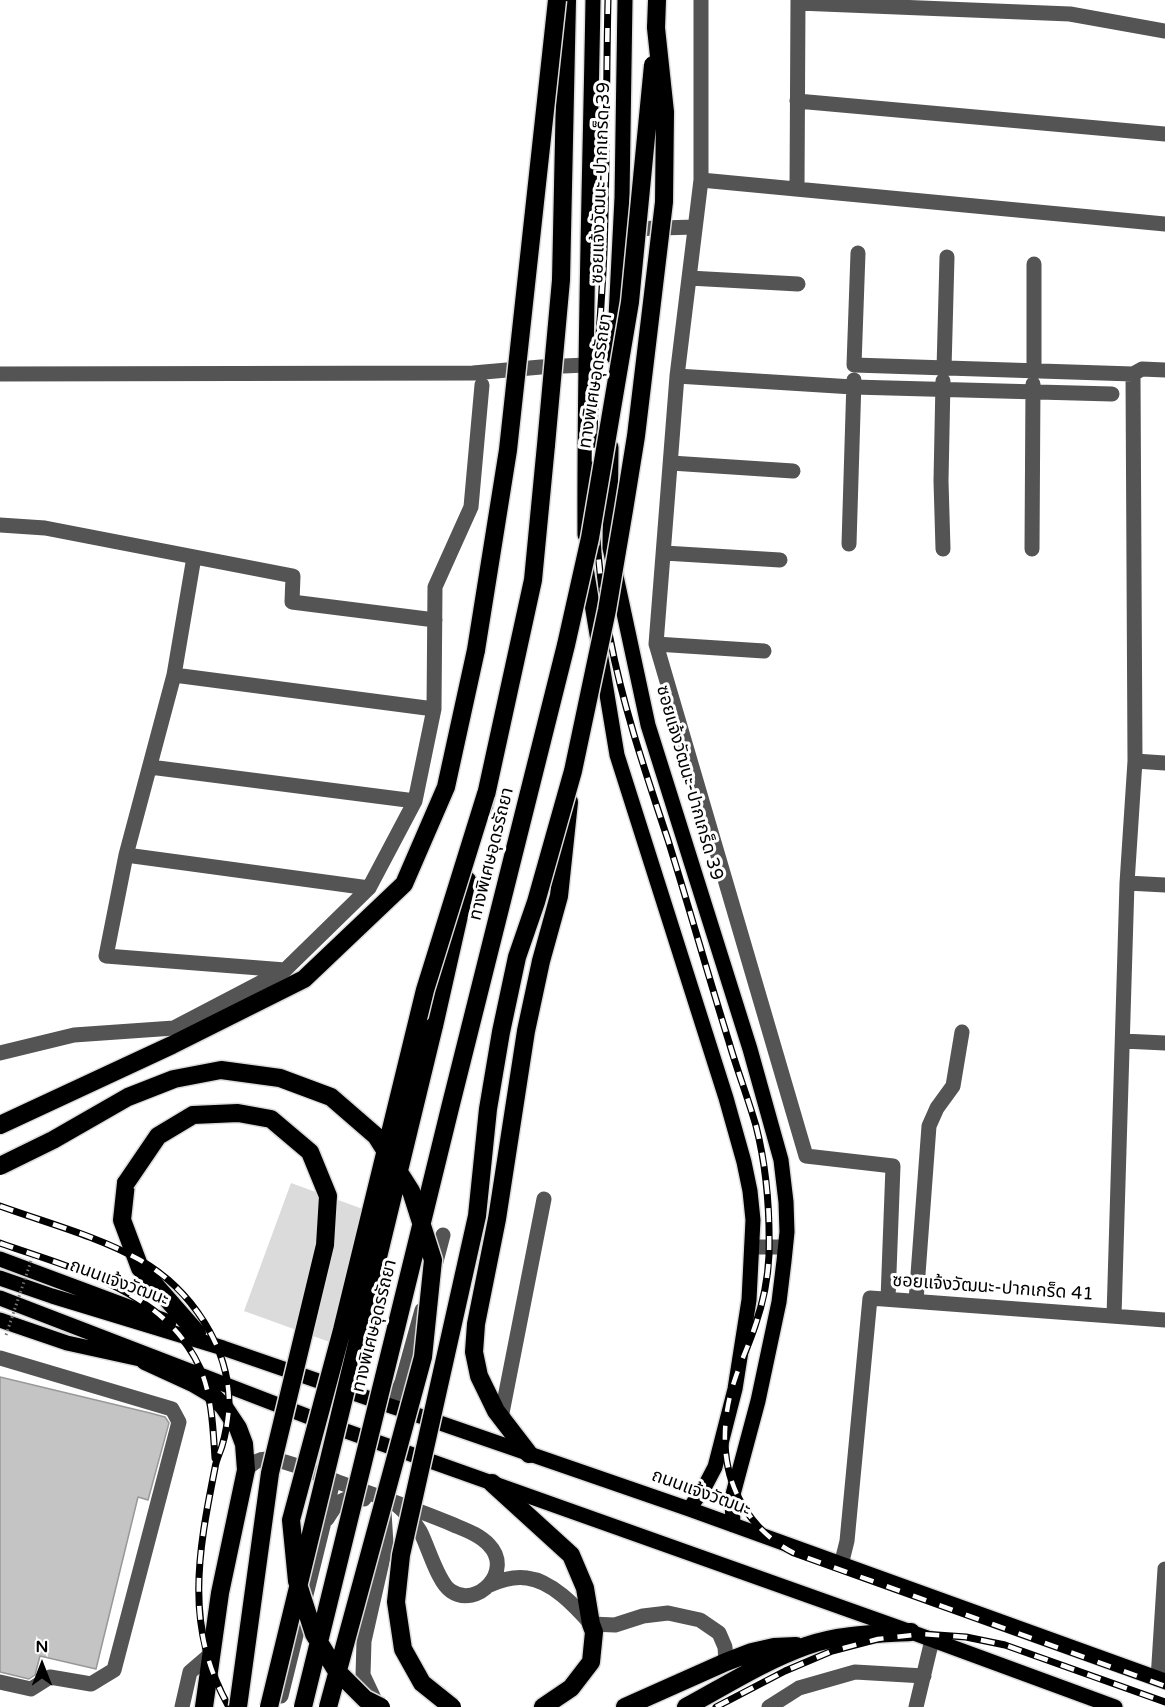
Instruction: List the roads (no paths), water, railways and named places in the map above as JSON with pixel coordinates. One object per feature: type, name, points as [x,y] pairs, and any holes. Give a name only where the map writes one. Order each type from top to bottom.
[{"type":"highway","points":[[0,1125],[172,1045],[304,979],[404,884],[446,787],[476,650],[508,450],[557,0]]},
{"type":"highway","name":"ทางพิเศษอุดรรัถยา","points":[[269,1707],[431,1037],[533,580],[563,260],[567,0]]},
{"type":"highway","name":"ทางพิเศษอุดรรัถยา","points":[[303,1707],[566,645],[590,537],[630,302],[657,0]]},
{"type":"highway","points":[[452,1707],[422,1683],[403,1649],[396,1602],[401,1556],[477,1216],[488,1109],[501,1032],[518,957],[573,771],[607,610],[626,500],[636,436],[664,202],[665,112],[656,28]]},
{"type":"highway","points":[[529,1454],[501,1418],[479,1376],[474,1352],[476,1324],[497,1219],[526,1030],[541,961],[559,896],[573,771]]},
{"type":"highway","points":[[379,1707],[365,1699],[336,1671],[314,1634],[297,1581],[291,1520],[342,1330],[425,990],[486,794]]},
{"type":"highway","points":[[0,1166],[53,1140],[128,1097],[174,1079],[221,1070],[280,1078],[331,1097],[376,1136],[411,1191],[433,1260],[423,1357],[328,1707]]},
{"type":"highway","points":[[197,1332],[140,1268],[122,1220],[126,1183],[158,1136],[193,1115],[238,1113],[272,1119],[310,1152],[328,1196],[325,1245],[270,1473],[238,1707]]},
{"type":"highway","points":[[146,1361],[210,1393],[224,1407],[238,1428],[244,1444],[246,1470],[220,1593],[204,1707]]},
{"type":"highway","points":[[492,1483],[571,1556],[585,1588],[594,1632],[591,1662],[571,1688],[543,1707]]},
{"type":"highway","points":[[625,1707],[752,1652],[774,1647],[807,1646],[850,1637],[911,1632]]},
{"type":"highway","points":[[686,1707],[749,1673],[807,1646]]},
{"type":"main road","name":"ซอยแจ้งวัฒนะ-ปากเกร็ด 39","points":[[593,0],[584,404],[585,565],[617,755],[726,1098],[744,1162],[753,1220],[749,1300],[735,1389],[715,1467],[689,1509]]},
{"type":"main road","name":"ซอยแจ้งวัฒนะ-ปากเกร็ด 39","points":[[625,0],[620,229],[612,405],[610,548],[648,726],[750,1049],[781,1161],[786,1202],[785,1247],[778,1302],[758,1401],[732,1498],[733,1525]]},
{"type":"main road","name":"ถนนแจ้งวัฒนะ","points":[[0,1259],[197,1332],[223,1348]]},
{"type":"main road","name":"ถนนแจ้งวัฒนะ","points":[[0,1278],[223,1348],[689,1509],[1162,1680]]},
{"type":"main road","points":[[0,1298],[343,1430],[1115,1707]]},
{"type":"main road","points":[[3,1328],[190,1371]]},
{"type":"street","points":[[701,0],[701,180],[676,376],[656,644],[806,1156],[893,1166],[888,1299]]},
{"type":"street","points":[[797,189],[798,2],[1070,14],[1165,30]]},
{"type":"street","points":[[797,101],[1165,134]]},
{"type":"street","points":[[701,180],[1165,224]]},
{"type":"street","points":[[620,229],[695,227]]},
{"type":"street","points":[[849,544],[858,253]]},
{"type":"street","points":[[943,549],[941,481],[947,257]]},
{"type":"street","points":[[1032,549],[1034,264]]},
{"type":"street","points":[[689,278],[798,284]]},
{"type":"street","points":[[0,374],[473,373],[586,365]]},
{"type":"street","points":[[854,378],[1033,382],[1133,374],[1142,369],[1165,370]]},
{"type":"street","points":[[1114,1316],[1127,883],[1135,761],[1133,374]]},
{"type":"street","points":[[676,376],[1033,382],[1112,394]]},
{"type":"street","points":[[0,1053],[74,1035],[174,1028],[285,970],[369,888],[416,801],[434,708],[435,587],[471,507],[482,385]]},
{"type":"street","points":[[671,463],[793,471]]},
{"type":"street","points":[[0,525],[45,528],[293,576],[292,602],[435,620]]},
{"type":"street","points":[[664,554],[780,560]]},
{"type":"street","points":[[194,556],[174,675],[126,855],[106,956],[285,970]]},
{"type":"street","points":[[656,644],[764,651]]},
{"type":"street","points":[[174,675],[434,708]]},
{"type":"street","points":[[1135,761],[1165,763]]},
{"type":"street","points":[[150,767],[416,801]]},
{"type":"street","points":[[126,855],[369,888]]},
{"type":"street","points":[[1127,883],[1165,885]]},
{"type":"street","points":[[916,1301],[929,1126],[937,1108],[953,1086],[962,1032]]},
{"type":"street","points":[[1123,1041],[1165,1043]]},
{"type":"street","points":[[501,1418],[544,1199]]},
{"type":"street","points":[[391,1407],[402,1382],[443,1235]]},
{"type":"street","points":[[752,1247],[785,1247]]},
{"type":"street","name":"ซอยแจ้งวัฒนะ-ปากเกร็ด 41","points":[[841,1565],[847,1540],[870,1298],[1165,1320]]},
{"type":"street","points":[[0,1358],[172,1409],[179,1422],[114,1670],[91,1684],[50,1677],[31,1689],[0,1682]]},
{"type":"street","points":[[278,1707],[323,1526],[339,1482],[343,1430]]},
{"type":"street","points":[[246,1470],[254,1461],[269,1458],[285,1462],[424,1512],[475,1534],[490,1546],[497,1560],[497,1574],[490,1585]]},
{"type":"street","points":[[332,1500],[353,1497],[368,1499],[384,1512],[386,1544],[364,1641],[363,1675],[379,1707]]},
{"type":"street","points":[[392,1501],[419,1529],[442,1582],[451,1592],[464,1596],[478,1593],[507,1578],[527,1578],[552,1587],[575,1606],[591,1624],[615,1625],[643,1616],[668,1613],[700,1620],[719,1633],[725,1647],[726,1662]]},
{"type":"street","points":[[1162,1680],[1165,1569]]},
{"type":"street","points":[[916,1707],[932,1640]]},
{"type":"street","points":[[182,1707],[189,1672],[211,1654]]},
{"type":"street","points":[[769,1707],[799,1688],[855,1672],[924,1676]]},
{"type":"railway","points":[[608,0],[604,251],[594,433],[594,492],[601,580],[615,664],[628,715],[756,1126],[767,1190],[768,1273],[758,1317],[735,1379],[727,1410],[725,1443],[730,1474],[742,1504],[752,1519],[771,1538],[794,1553],[1165,1686]]},
{"type":"railway","points":[[0,1206],[124,1251],[159,1272],[191,1303],[215,1342],[228,1384],[229,1406],[226,1431],[216,1465],[204,1530],[200,1560],[200,1619],[205,1648],[215,1678],[229,1707]]},
{"type":"railway","points":[[0,1243],[86,1273],[141,1301],[164,1319],[184,1341],[200,1368],[211,1412],[215,1458]]},
{"type":"railway","points":[[716,1707],[785,1671],[832,1651],[878,1639],[923,1634],[966,1637],[1005,1645],[1165,1702]]}]
